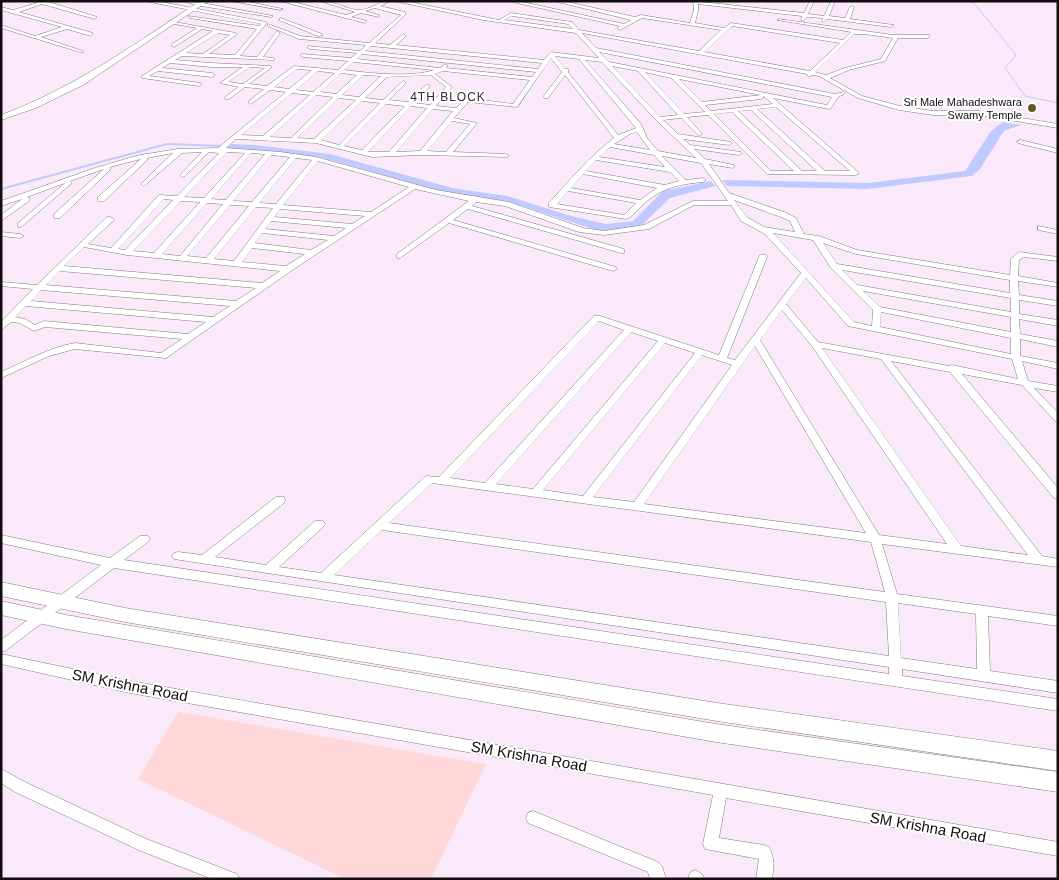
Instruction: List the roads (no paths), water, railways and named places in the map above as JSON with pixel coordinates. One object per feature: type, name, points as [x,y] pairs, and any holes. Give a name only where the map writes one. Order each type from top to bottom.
[{"type":"highway","points":[[1,589],[134,616],[717,712],[1058,761]]},
{"type":"highway","points":[[1,608],[42,617],[716,733],[1058,782]]},
{"type":"main road","points":[[1,118],[34,106],[80,84],[171,22],[203,3]]},
{"type":"street","points":[[147,1],[264,23],[236,57]]},
{"type":"street","points":[[185,1],[271,16]]},
{"type":"street","points":[[234,1],[281,9]]},
{"type":"street","points":[[282,1],[365,22]]},
{"type":"street","points":[[322,1],[345,7],[369,8]]},
{"type":"street","points":[[340,20],[388,1]]},
{"type":"street","points":[[397,1],[500,21],[810,74],[822,78],[838,90],[856,98],[889,108],[925,114],[966,115],[1003,119]]},
{"type":"street","points":[[510,1],[624,26]]},
{"type":"street","points":[[534,7],[548,1]]},
{"type":"street","points":[[556,1],[635,19]]},
{"type":"street","points":[[801,23],[812,1]]},
{"type":"street","points":[[1,15],[41,2],[95,18]]},
{"type":"street","points":[[693,26],[695,2],[743,8],[786,10],[806,15],[891,25]]},
{"type":"street","points":[[743,8],[747,2]]},
{"type":"street","points":[[821,26],[833,2]]},
{"type":"street","points":[[266,137],[404,15],[403,13],[375,6]]},
{"type":"street","points":[[345,7],[343,7],[377,16]]},
{"type":"street","points":[[847,20],[852,7]]},
{"type":"street","points":[[1,8],[91,34]]},
{"type":"street","points":[[500,21],[511,14],[570,23],[658,120],[690,147],[728,194],[744,219],[764,228],[816,238],[856,252],[1058,285]]},
{"type":"street","points":[[865,32],[871,14]]},
{"type":"street","points":[[182,16],[260,28]]},
{"type":"street","points":[[609,36],[635,19],[644,16],[693,26],[723,29]]},
{"type":"street","points":[[826,77],[847,69],[883,60],[892,36],[891,25],[893,16]]},
{"type":"street","points":[[281,19],[320,35],[312,38]]},
{"type":"street","points":[[779,20],[892,36],[928,36]]},
{"type":"street","points":[[171,22],[234,34],[203,56]]},
{"type":"street","points":[[700,53],[729,24],[845,42]]},
{"type":"street","points":[[270,25],[299,37],[415,48],[460,50],[545,62]]},
{"type":"street","points":[[1,26],[81,52]]},
{"type":"street","points":[[36,37],[68,28]]},
{"type":"street","points":[[174,45],[201,28]]},
{"type":"street","points":[[199,84],[144,77],[217,31]]},
{"type":"street","points":[[810,74],[853,33],[858,32]]},
{"type":"street","points":[[259,58],[277,33]]},
{"type":"street","points":[[579,33],[609,36],[826,77],[843,89],[891,106],[925,112],[964,112],[1058,127]]},
{"type":"street","points":[[392,46],[404,36]]},
{"type":"street","points":[[415,48],[422,41]]},
{"type":"street","points":[[310,47],[539,70]]},
{"type":"street","points":[[593,49],[836,96]]},
{"type":"street","points":[[251,102],[296,67],[341,70],[385,76],[434,75],[442,70],[460,50]]},
{"type":"street","points":[[182,54],[272,59]]},
{"type":"street","points":[[551,54],[604,62],[766,96],[829,107],[836,96],[842,92]]},
{"type":"street","points":[[422,153],[466,100],[515,106],[551,54]]},
{"type":"street","points":[[551,54],[566,70],[617,138]]},
{"type":"street","points":[[303,55],[532,79]]},
{"type":"street","points":[[580,58],[639,125],[639,129],[657,153],[683,181]]},
{"type":"street","points":[[170,61],[247,67],[267,66],[227,98]]},
{"type":"street","points":[[247,67],[223,83],[458,110]]},
{"type":"street","points":[[157,69],[212,75]]},
{"type":"street","points":[[127,253],[233,139],[317,69]]},
{"type":"street","points":[[546,97],[566,70]]},
{"type":"street","points":[[640,70],[700,134]]},
{"type":"street","points":[[294,138],[362,73]]},
{"type":"street","points":[[391,154],[449,87],[434,75]]},
{"type":"street","points":[[316,141],[385,76]]},
{"type":"street","points":[[673,76],[700,104],[769,173],[856,173],[766,96],[700,104]]},
{"type":"street","points":[[340,147],[403,84]]},
{"type":"street","points":[[363,153],[427,86]]},
{"type":"street","points":[[658,120],[777,105]]},
{"type":"street","points":[[752,108],[823,173]]},
{"type":"street","points":[[733,110],[800,173]]},
{"type":"street","points":[[448,154],[474,122],[450,119]]},
{"type":"street","points":[[639,129],[630,130],[617,138],[552,205],[626,217],[650,194],[683,181],[703,180]]},
{"type":"street","points":[[676,136],[729,142]]},
{"type":"street","points":[[233,139],[294,138],[316,141],[363,153],[506,156]]},
{"type":"street","points":[[1020,142],[1058,151]]},
{"type":"street","points":[[609,145],[657,153],[705,165],[732,166]]},
{"type":"street","points":[[690,147],[739,153]]},
{"type":"street","points":[[144,184],[180,151]]},
{"type":"street","points":[[1,204],[74,178],[147,156],[180,151],[269,153],[316,159],[451,197],[506,204],[582,230],[604,233],[646,226],[693,203],[733,203]]},
{"type":"street","points":[[183,175],[206,151]]},
{"type":"street","points":[[156,256],[204,200],[249,152]]},
{"type":"street","points":[[182,258],[269,153]]},
{"type":"street","points":[[101,198],[147,156]]},
{"type":"street","points":[[209,260],[293,157]]},
{"type":"street","points":[[596,158],[672,170]]},
{"type":"street","points":[[237,263],[268,219],[316,159]]},
{"type":"street","points":[[57,216],[111,167]]},
{"type":"street","points":[[582,172],[665,187]]},
{"type":"street","points":[[21,225],[74,178]]},
{"type":"street","points":[[1,375],[63,347],[75,346],[163,356],[288,269],[416,186]]},
{"type":"street","points":[[567,189],[640,202]]},
{"type":"street","points":[[1,219],[32,194]]},
{"type":"street","points":[[728,194],[784,215],[792,220],[801,236]]},
{"type":"street","points":[[113,250],[162,198],[373,214]]},
{"type":"street","points":[[400,256],[474,200]]},
{"type":"street","points":[[466,206],[621,251]]},
{"type":"street","points":[[268,219],[355,226]]},
{"type":"street","points":[[1,327],[58,268],[110,220]]},
{"type":"street","points":[[447,220],[613,269]]},
{"type":"street","points":[[764,228],[804,275],[851,324],[1058,366]]},
{"type":"street","points":[[1040,228],[1058,232]]},
{"type":"street","points":[[260,231],[336,238]]},
{"type":"street","points":[[1,234],[20,236]]},
{"type":"street","points":[[816,238],[834,266],[877,309],[1058,344]]},
{"type":"street","points":[[84,245],[127,253],[288,269]]},
{"type":"street","points":[[250,245],[314,252]]},
{"type":"street","points":[[1058,259],[1030,254],[1018,255],[1014,265],[1016,357],[1024,382],[1058,419]]},
{"type":"street","points":[[722,359],[763,258]]},
{"type":"street","points":[[834,266],[1058,304]]},
{"type":"street","points":[[58,268],[264,286]]},
{"type":"street","points":[[637,506],[755,339],[804,275]]},
{"type":"street","points":[[1,292],[5,284],[238,304]]},
{"type":"street","points":[[856,287],[1058,323]]},
{"type":"street","points":[[25,303],[215,320]]},
{"type":"street","points":[[782,304],[815,344],[957,549]]},
{"type":"street","points":[[876,329],[877,309]]},
{"type":"street","points":[[442,480],[596,318],[737,364]]},
{"type":"street","points":[[9,319],[22,321],[34,328],[44,324],[189,337]]},
{"type":"street","points":[[488,486],[629,329]]},
{"type":"street","points":[[755,339],[875,538],[892,596],[896,680]]},
{"type":"street","points":[[536,492],[662,340]]},
{"type":"street","points":[[815,344],[1058,389]]},
{"type":"street","points":[[586,499],[700,352]]},
{"type":"street","points":[[882,356],[1039,561]]},
{"type":"street","points":[[952,368],[1058,495]]},
{"type":"street","points":[[324,576],[430,479],[1058,563]]},
{"type":"street","points":[[204,560],[280,500]]},
{"type":"street","points":[[269,569],[319,524]]},
{"type":"street","points":[[380,526],[892,596],[1058,621]]},
{"type":"street","points":[[1,539],[112,563],[1058,705]]},
{"type":"street","points":[[1,647],[144,539]]},
{"type":"street","points":[[178,556],[324,576],[1058,687]]},
{"type":"street","points":[[982,611],[984,675]]},
{"type":"street","name":"SM Krishna Road","points":[[1,659],[130,687],[1058,849]]},
{"type":"street","points":[[1,775],[20,787],[141,844],[232,879]]},
{"type":"street","points":[[721,789],[710,844],[764,852],[767,861],[764,879]]},
{"type":"street","points":[[533,818],[653,867],[657,870],[658,879]]},
{"type":"water","points":[[1003,122],[1021,125],[1004,131],[980,169],[972,176],[867,189],[727,186],[722,180],[868,183],[965,171],[991,131]]},
{"type":"water","points":[[231,144],[330,154],[452,188],[507,196],[571,216],[606,224],[633,221],[663,191],[711,181],[715,186],[670,198],[642,225],[615,230],[596,230],[513,203],[448,193],[319,157],[225,149]]},
{"type":"waterway","points":[[967,1],[974,3],[1016,55],[1005,68],[1025,96],[1058,103]]},
{"type":"waterway","points":[[1,189],[167,144],[224,146]]},
{"type":"place","name":"Sri Male Mahadeshwara Swamy Temple","points":[[1032,108]]},
{"type":"district","name":"4TH BLOCK","points":[[448,97]]}]
